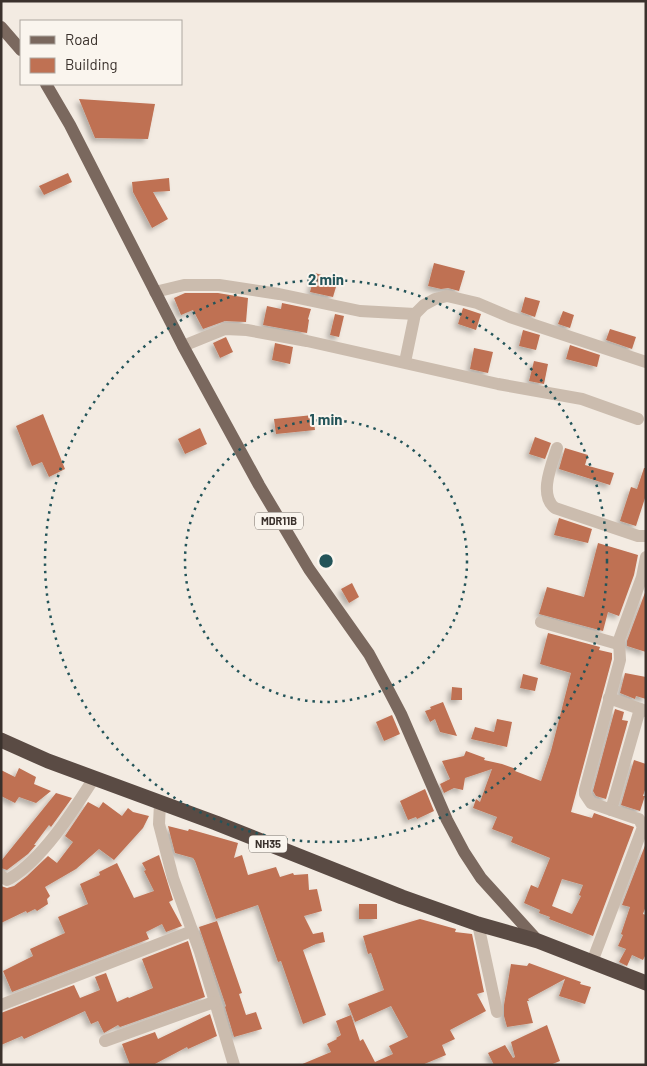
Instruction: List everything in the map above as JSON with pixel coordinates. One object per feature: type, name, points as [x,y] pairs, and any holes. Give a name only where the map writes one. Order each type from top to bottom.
[{"type":"highway","name":"NH35","points":[[2,743],[402,897],[478,924],[538,941],[646,983]]},
{"type":"main road","points":[[1,27],[20,49]]},
{"type":"main road","name":"MDR11B","points":[[47,85],[70,125],[183,346],[282,525],[309,569],[369,654],[401,714],[447,820],[464,852],[486,884],[538,941]]},
{"type":"street","points":[[156,292],[184,285],[219,285],[279,294],[360,310],[415,314]]},
{"type":"street","points":[[404,362],[415,314],[434,299],[447,296],[477,303],[510,317],[646,362]]},
{"type":"street","points":[[183,346],[225,329],[307,341],[498,384],[582,399],[638,420]]},
{"type":"street","points":[[557,448],[547,479],[552,505],[638,536],[646,536]]},
{"type":"street","points":[[592,962],[643,827],[639,819],[591,803],[585,794],[585,790],[620,660],[618,644],[642,577],[646,557]]},
{"type":"street","points":[[541,622],[618,644]]},
{"type":"street","points":[[609,698],[643,710],[611,810]]},
{"type":"street","points":[[1,876],[7,880],[10,879],[28,865],[65,822],[94,778]]},
{"type":"street","points":[[160,803],[159,824],[173,878],[192,931],[234,1065]]},
{"type":"street","points":[[478,924],[497,1012]]},
{"type":"street","points":[[1,1005],[192,931]]},
{"type":"street","points":[[106,1041],[214,1002]]},
{"type":"building","points":[[79,99],[155,104],[148,139],[95,138]]},
{"type":"building","points":[[68,173],[72,182],[44,195],[39,186]]},
{"type":"building","points":[[169,178],[170,191],[153,192],[168,219],[152,228],[133,192],[132,182]]},
{"type":"building","points":[[434,263],[465,271],[459,291],[428,286]]},
{"type":"building","points":[[315,273],[338,280],[333,297],[310,292]]},
{"type":"building","points":[[185,293],[218,293],[248,298],[246,322],[225,321],[203,329],[193,310],[181,315],[174,298]]},
{"type":"building","points":[[525,297],[540,301],[535,317],[521,312]]},
{"type":"building","points":[[282,303],[311,309],[307,333],[263,325],[267,306],[281,309]]},
{"type":"building","points":[[463,308],[481,314],[476,330],[458,324]]},
{"type":"building","points":[[563,311],[574,315],[570,328],[558,324]]},
{"type":"building","points":[[335,314],[344,316],[339,337],[330,335]]},
{"type":"building","points":[[610,329],[636,337],[632,349],[606,340]]},
{"type":"building","points":[[523,330],[540,335],[536,350],[519,346]]},
{"type":"building","points":[[226,337],[233,352],[220,358],[213,343]]},
{"type":"building","points":[[275,343],[293,347],[290,364],[272,360]]},
{"type":"building","points":[[570,345],[600,355],[597,367],[566,359]]},
{"type":"building","points":[[474,348],[493,352],[488,373],[470,369]]},
{"type":"building","points":[[534,361],[548,364],[544,384],[529,381]]},
{"type":"building","points":[[43,414],[65,469],[49,477],[42,462],[32,466],[16,426]]},
{"type":"building","points":[[313,415],[315,430],[276,434],[274,419]]},
{"type":"building","points":[[200,428],[207,444],[185,454],[178,439]]},
{"type":"building","points":[[535,437],[551,443],[545,459],[529,454]]},
{"type":"building","points":[[565,448],[588,455],[585,465],[614,473],[610,485],[559,469]]},
{"type":"building","points":[[644,468],[646,468],[646,495],[636,526],[620,521],[631,487],[637,489]]},
{"type":"building","points":[[559,518],[592,529],[588,543],[554,535]]},
{"type":"building","points":[[598,543],[638,555],[634,575],[619,616],[608,612],[603,631],[539,614],[547,587],[584,597]]},
{"type":"building","points":[[352,583],[359,597],[349,603],[341,589]]},
{"type":"building","points":[[646,590],[646,652],[627,646],[627,641]]},
{"type":"building","points":[[548,633],[600,647],[599,650],[612,653],[571,812],[592,818],[594,813],[634,827],[593,936],[549,919],[550,917],[539,913],[540,910],[524,903],[531,885],[538,888],[550,858],[511,842],[513,837],[492,829],[497,817],[473,808],[476,799],[480,802],[492,769],[465,778],[463,790],[454,788],[444,793],[440,784],[450,779],[442,761],[464,756],[466,751],[485,758],[484,760],[516,769],[515,771],[541,781],[551,751],[571,673],[540,664]],"holes":[[[562,879],[583,885],[579,895],[581,896],[572,914],[552,906]]]},
{"type":"building","points":[[625,673],[646,677],[646,699],[636,696],[635,699],[620,693]]},
{"type":"building","points":[[523,674],[538,678],[535,691],[520,688]]},
{"type":"building","points":[[452,687],[462,688],[462,700],[451,700]]},
{"type":"building","points":[[443,702],[457,736],[440,732],[435,719],[430,722],[425,711]]},
{"type":"building","points":[[615,709],[624,712],[622,720],[628,721],[606,799],[596,796],[593,791]]},
{"type":"building","points":[[392,715],[400,734],[384,741],[376,722]]},
{"type":"building","points":[[497,719],[512,722],[507,747],[471,739],[475,727],[494,732]]},
{"type":"building","points":[[634,760],[646,764],[646,787],[643,796],[645,796],[640,811],[621,805]]},
{"type":"building","points":[[19,768],[36,777],[34,784],[51,791],[36,803],[19,797],[15,803],[1,796],[1,770],[15,777]]},
{"type":"building","points":[[425,789],[434,811],[417,819],[416,817],[408,820],[400,801]]},
{"type":"building","points":[[56,793],[72,798],[28,854],[7,870],[1,868],[1,861]]},
{"type":"building","points":[[88,802],[99,808],[103,802],[122,816],[128,808],[133,812],[149,816],[143,828],[114,860],[99,849],[76,869],[45,887],[50,896],[47,899],[48,904],[37,911],[35,909],[27,913],[26,911],[1,923],[1,886],[7,888],[14,886],[48,856],[57,863],[73,842],[65,836]]},
{"type":"building","points":[[168,826],[188,831],[189,829],[238,843],[234,858],[242,855],[248,875],[276,867],[280,877],[293,873],[294,875],[308,874],[309,890],[317,889],[322,911],[304,916],[313,934],[323,932],[325,942],[303,950],[326,1015],[303,1024],[281,961],[278,962],[258,905],[216,919],[195,861],[193,858],[175,853]]},
{"type":"building","points":[[646,843],[646,906],[643,914],[646,915],[646,954],[643,960],[632,955],[627,966],[619,962],[626,949],[618,946],[623,935],[621,934],[630,907],[622,905]]},
{"type":"building","points":[[159,855],[173,900],[169,902],[182,926],[166,932],[162,924],[146,932],[149,939],[12,992],[3,971],[33,956],[30,949],[65,933],[58,917],[88,904],[80,884],[100,875],[99,872],[117,863],[134,898],[154,891],[142,863]]},
{"type":"building","points":[[359,904],[377,904],[377,919],[359,919]]},
{"type":"building","points":[[420,919],[456,929],[455,932],[472,934],[484,992],[477,994],[486,1011],[450,1030],[455,1039],[442,1045],[446,1055],[422,1065],[300,1065],[331,1052],[327,1044],[341,1035],[336,1021],[351,1015],[360,1041],[363,1039],[375,1062],[393,1054],[389,1046],[408,1037],[391,1006],[355,1022],[348,1004],[384,990],[371,953],[368,954],[363,936]]},
{"type":"building","points":[[217,921],[242,993],[239,994],[246,1015],[256,1012],[262,1029],[234,1037],[226,1006],[199,927]]},
{"type":"building","points":[[188,941],[205,997],[120,1027],[118,1025],[104,1033],[98,1021],[91,1024],[85,1011],[24,1039],[22,1036],[1,1045],[1,1013],[74,985],[80,998],[100,990],[95,977],[106,973],[117,1002],[129,998],[153,988],[142,959]]},
{"type":"building","points":[[529,963],[591,987],[585,1004],[559,996],[565,979],[528,999],[533,1023],[507,1027],[504,1005],[511,964],[527,966]]},
{"type":"building","points":[[210,1014],[217,1036],[188,1049],[187,1047],[153,1065],[130,1065],[122,1044],[155,1032],[158,1039]]},
{"type":"building","points":[[547,1025],[560,1061],[550,1065],[494,1065],[488,1053],[505,1045],[513,1058],[515,1057],[511,1042]]}]
